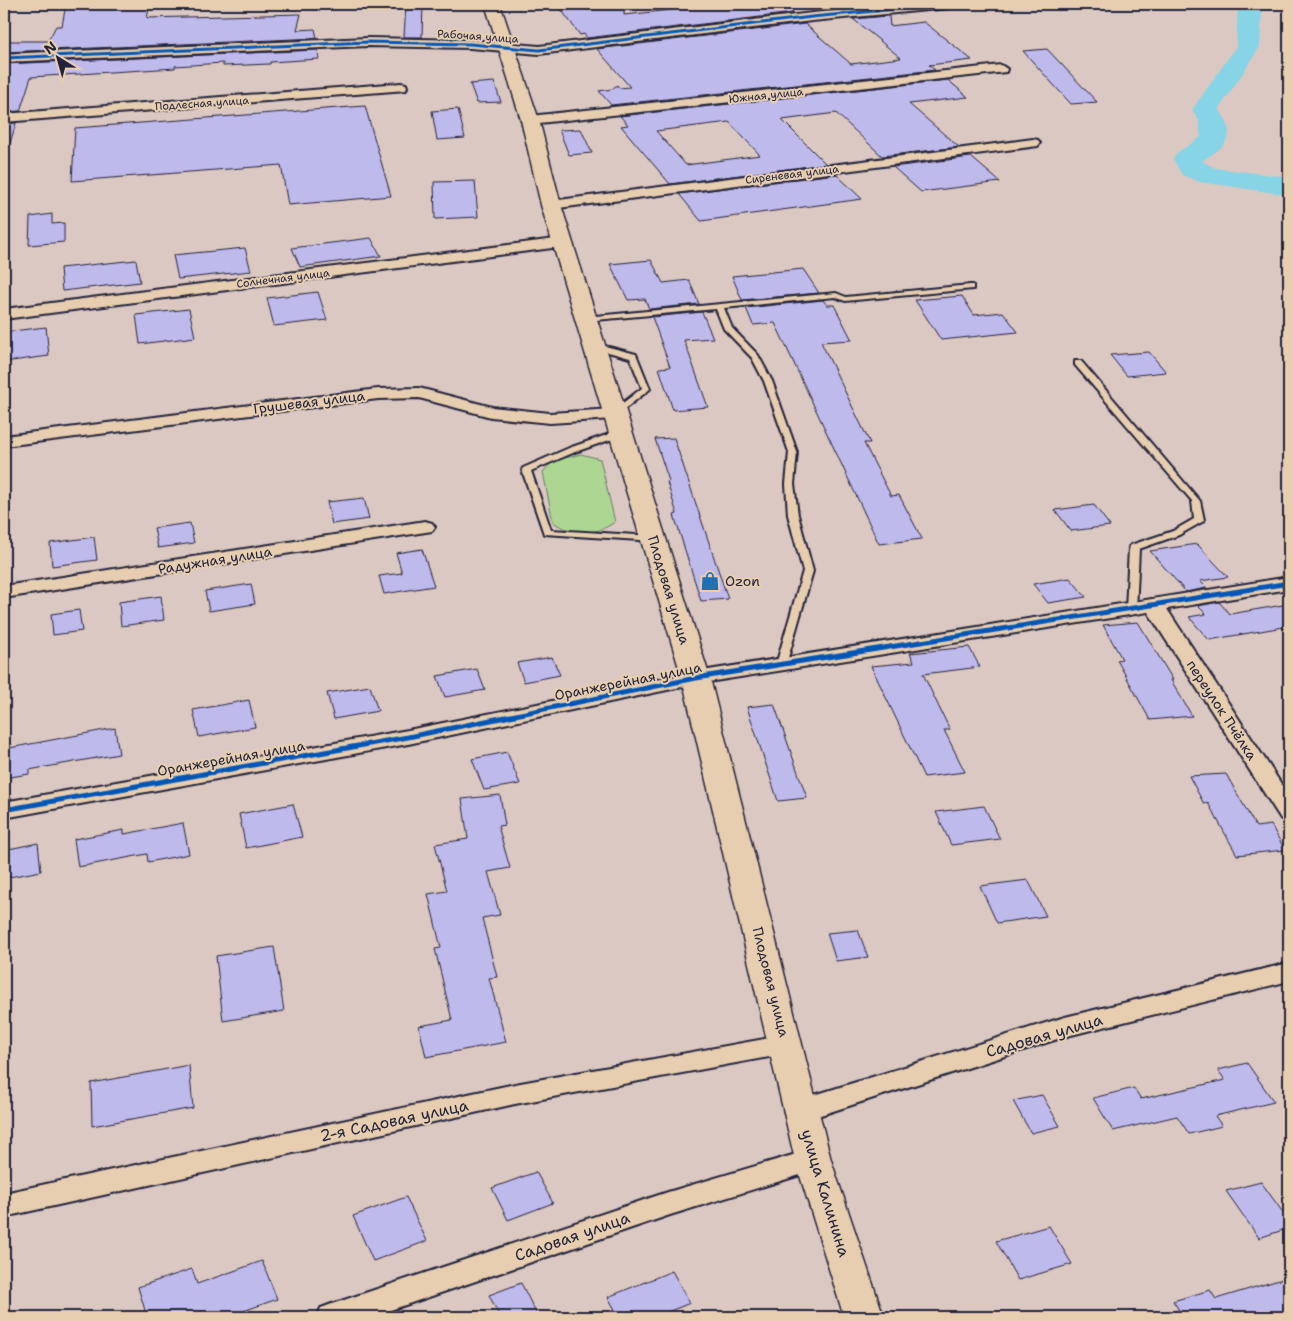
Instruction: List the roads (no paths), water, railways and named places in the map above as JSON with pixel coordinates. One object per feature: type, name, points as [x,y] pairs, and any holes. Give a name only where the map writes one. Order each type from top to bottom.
[{"type":"main road","name":"Плодовая улица","points":[[492,4],[530,120],[551,205],[696,678],[789,1056]]},
{"type":"main road","name":"улица Калинина","points":[[789,1056],[814,1160],[864,1317]]},
{"type":"street","name":"Рабочая улица","points":[[4,58],[368,42],[470,44],[539,50],[812,17],[948,4]]},
{"type":"street","name":"Южная улица","points":[[530,120],[1001,69]]},
{"type":"street","name":"Подлесная улица","points":[[4,118],[401,88]]},
{"type":"street","name":"Сиреневая улица","points":[[551,205],[1033,143]]},
{"type":"street","name":"Солнечная улица","points":[[4,314],[563,243]]},
{"type":"street","name":"Грушевая улица","points":[[4,441],[378,394],[419,394],[491,412],[617,424]]},
{"type":"street","name":"Радужная улица","points":[[4,592],[425,528]]},
{"type":"street","name":"Оранжерейная улица","points":[[4,810],[408,737],[696,678],[1131,610],[1289,583]]},
{"type":"street","name":"переулок Пчёлка","points":[[1155,606],[1289,814]]},
{"type":"street","name":"Садовая улица","points":[[802,1110],[1065,1027],[1289,972]]},
{"type":"street","name":"2-я Садовая улица","points":[[4,1205],[515,1094],[789,1056]]},
{"type":"street","name":"Садовая улица","points":[[332,1317],[668,1204],[814,1160]]},
{"type":"lane","points":[[585,319],[836,295],[845,299],[970,287]]},
{"type":"lane","points":[[719,306],[728,329],[755,357],[768,381],[793,452],[790,484],[793,515],[808,570],[781,665]]},
{"type":"lane","points":[[593,345],[633,356],[646,389],[617,424],[572,450],[526,470],[547,532],[653,539]]},
{"type":"lane","points":[[1078,363],[1196,501],[1199,520],[1176,533],[1134,547],[1131,610]]},
{"type":"waterway","points":[[1250,4],[1248,47],[1205,110],[1211,117],[1214,125],[1214,141],[1187,159],[1192,169],[1210,176],[1289,186]]},
{"type":"place","name":"Ozon","points":[[710,581]]}]
